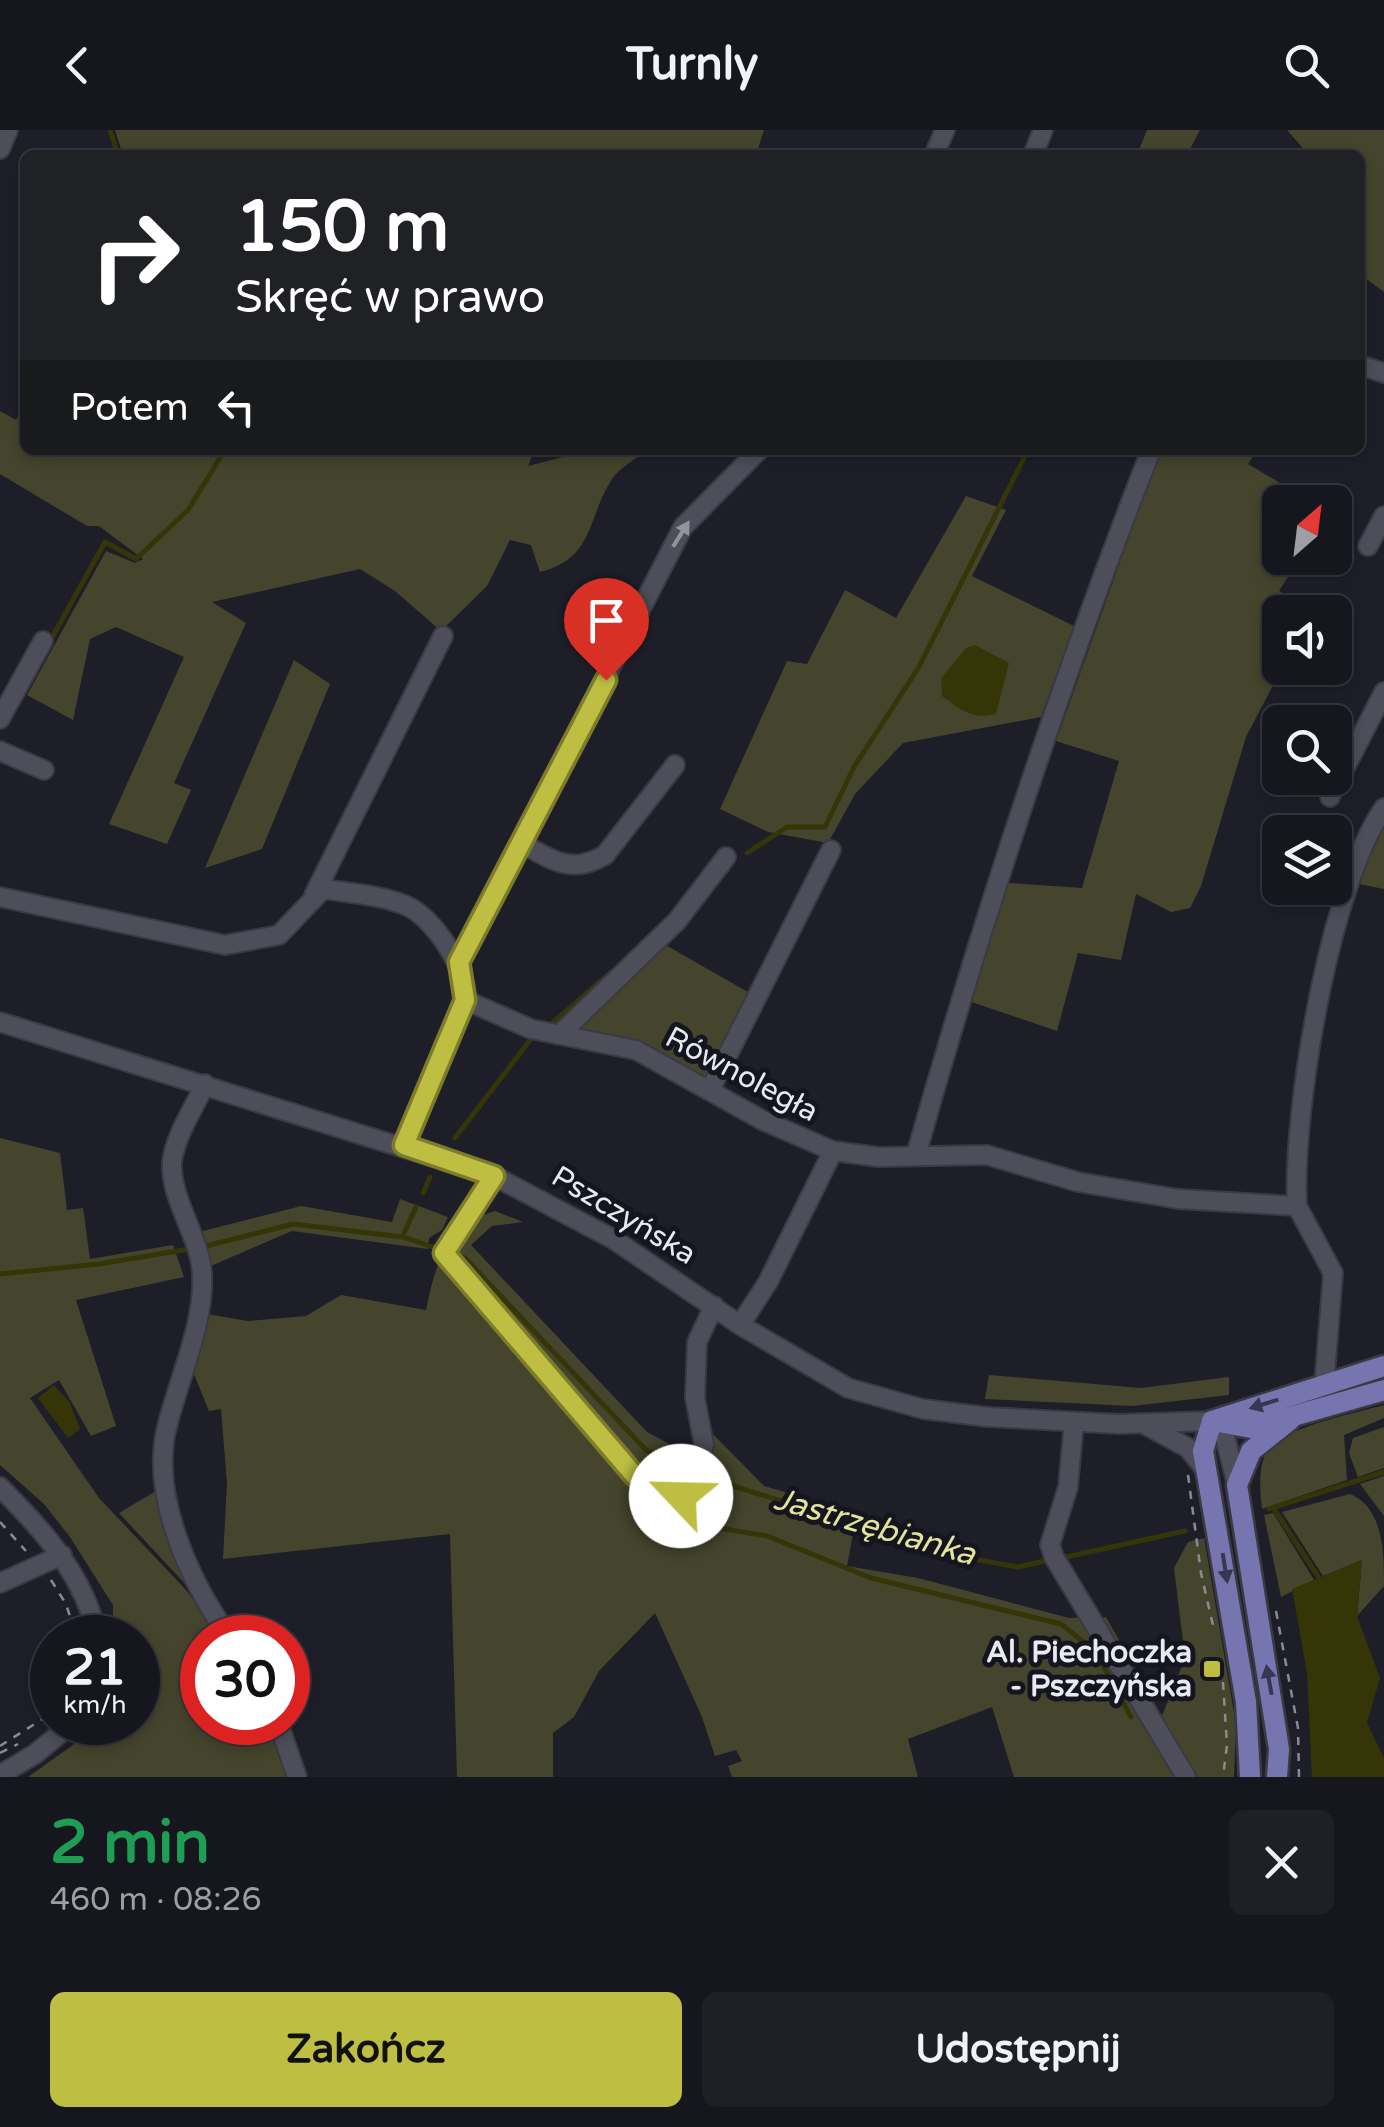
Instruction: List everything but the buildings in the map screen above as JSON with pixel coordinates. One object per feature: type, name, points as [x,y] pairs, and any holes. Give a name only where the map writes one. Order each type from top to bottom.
[{"type":"main road","name":"Pszczyńska","points":[[1212,1421],[1384,1366]]},
{"type":"main road","name":"Pszczyńska","points":[[1212,1421],[1251,1428],[1290,1420],[1384,1390]]},
{"type":"main road","points":[[1277,1777],[1275,1718],[1237,1485],[1250,1450],[1290,1420]]},
{"type":"main road","points":[[1212,1421],[1203,1451],[1246,1702],[1250,1777]]},
{"type":"street","points":[[0,149],[8,130]]},
{"type":"street","points":[[459,962],[683,527],[754,455]]},
{"type":"street","points":[[916,1155],[970,968],[1072,660],[1148,455]]},
{"type":"street","points":[[1368,546],[1384,516]]},
{"type":"street","points":[[313,897],[443,636]]},
{"type":"street","points":[[0,719],[44,641]]},
{"type":"street","points":[[1330,797],[1384,692]]},
{"type":"street","points":[[0,751],[44,770]]},
{"type":"street","points":[[521,843],[571,867],[594,862],[605,855],[675,765]]},
{"type":"street","points":[[1328,1384],[1325,1374],[1333,1273],[1297,1206],[1298,1125],[1341,905],[1366,840],[1384,808]]},
{"type":"street","points":[[710,1090],[830,850]]},
{"type":"street","points":[[560,1035],[677,921],[726,857]]},
{"type":"street","points":[[0,898],[224,945],[279,935],[322,889],[403,904],[417,911],[459,962],[465,1000],[404,1145]]},
{"type":"street","name":"Równoległa","points":[[465,1000],[531,1029],[636,1050],[762,1120],[833,1151],[878,1157],[987,1154],[1078,1182],[1178,1199],[1297,1206]]},
{"type":"street","name":"Pszczyńska","points":[[0,1022],[494,1176],[598,1230],[818,1374],[879,1398],[988,1417],[1074,1422],[1212,1421]]},
{"type":"street","points":[[205,1084],[172,1166],[202,1282],[164,1442],[182,1555],[215,1615]]},
{"type":"street","points":[[740,1325],[768,1282],[833,1151]]},
{"type":"street","points":[[494,1176],[447,1248],[635,1476],[681,1496],[704,1445],[695,1398],[697,1342],[714,1306]]},
{"type":"street","points":[[1212,1421],[1224,1433],[1237,1485]]},
{"type":"street","points":[[1074,1422],[1068,1487],[1052,1553],[1186,1777]]},
{"type":"street","points":[[1141,1422],[1188,1448],[1208,1472]]},
{"type":"street","points":[[0,1487],[62,1555],[79,1583],[90,1615]]},
{"type":"street","points":[[0,1583],[62,1555]]},
{"type":"street","points":[[0,1775],[46,1745]]},
{"type":"street","points":[[286,1745],[296,1777]]},
{"type":"path","points":[[0,1746],[30,1727]]},
{"type":"green space","points":[[115,130],[764,130],[758,150],[121,150]]},
{"type":"green space","points":[[1147,130],[1200,130],[1190,150],[1139,150]]},
{"type":"green space","points":[[1287,130],[1384,130],[1384,292],[1365,278],[1365,150],[1305,150]]},
{"type":"green space","points":[[0,411],[16,420],[20,413],[20,455],[533,455],[528,466],[571,455],[640,455],[615,475],[588,533],[572,556],[540,572],[531,545],[510,540],[487,586],[441,631],[395,591],[360,569],[212,602],[246,623],[174,783],[191,790],[167,844],[109,824],[184,657],[116,627],[90,639],[73,720],[27,695],[106,551],[135,563],[143,559],[99,526],[87,526],[0,474]]},
{"type":"green space","points":[[1158,455],[1254,455],[1248,464],[1283,485],[1262,485],[1262,575],[1289,575],[1279,591],[1285,595],[1262,595],[1262,685],[1273,685],[1246,737],[1201,886],[1190,908],[1171,912],[1136,894],[1121,960],[1078,953],[1057,1031],[966,1000],[1009,883],[1082,888],[1119,761],[1056,741]]},
{"type":"green space","points":[[966,496],[1006,510],[972,576],[1074,626],[1041,717],[903,743],[855,794],[828,843],[768,832],[720,809],[787,661],[807,664],[845,590],[896,618]]},
{"type":"green space","points":[[294,660],[330,684],[262,849],[205,868]]},
{"type":"green space","points":[[1384,823],[1384,889],[1354,883]]},
{"type":"green space","points":[[662,943],[753,995],[712,1085],[649,1047],[577,1033],[576,1025]]},
{"type":"green space","points":[[0,1138],[60,1153],[67,1210],[83,1208],[90,1259],[173,1245],[184,1277],[76,1300],[116,1426],[91,1436],[59,1380],[30,1398],[99,1498],[205,1615],[180,1615],[180,1745],[278,1745],[289,1777],[28,1777],[73,1745],[160,1745],[160,1615],[113,1615],[113,1605],[70,1537],[44,1504],[0,1465]]},
{"type":"green space","points":[[400,1199],[448,1217],[442,1230],[429,1238],[428,1249],[292,1231],[206,1268],[195,1233],[301,1206],[392,1222]]},
{"type":"green space","points":[[495,1211],[523,1222],[492,1226],[471,1245],[647,1432],[697,1459],[707,1428],[764,1486],[857,1513],[847,1566],[918,1578],[1069,1618],[1106,1617],[1162,1716],[1185,1658],[1174,1568],[1188,1542],[1204,1538],[1236,1724],[1234,1777],[1014,1777],[992,1707],[908,1739],[918,1777],[732,1777],[728,1766],[742,1761],[736,1750],[715,1756],[702,1717],[655,1613],[599,1671],[574,1717],[553,1733],[553,1777],[457,1777],[450,1534],[223,1559],[227,1483],[221,1409],[209,1411],[191,1367],[201,1313],[248,1321],[306,1316],[341,1295],[426,1310],[439,1263],[454,1236],[478,1217]]},
{"type":"green space","points":[[989,1375],[1141,1388],[1229,1377],[1229,1395],[1132,1406],[985,1399]]},
{"type":"green space","points":[[1384,1405],[1384,1418],[1344,1435],[1347,1480],[1262,1509],[1262,1466],[1274,1444],[1303,1428]]},
{"type":"green space","points":[[1384,1427],[1384,1468],[1358,1477],[1349,1453],[1353,1438]]},
{"type":"green space","points":[[1384,1476],[1384,1516],[1360,1484]]},
{"type":"green space","points":[[161,1488],[190,1589],[119,1513]]},
{"type":"green space","points":[[1350,1494],[1370,1510],[1376,1521],[1383,1560],[1384,1586],[1357,1616],[1362,1560],[1323,1576],[1282,1512]]},
{"type":"green space","points":[[1273,1513],[1314,1580],[1281,1597],[1264,1515]]},
{"type":"shaded area","points":[[975,645],[1009,663],[996,714],[988,716],[973,715],[942,696],[941,678],[966,648]]},
{"type":"shaded area","points":[[54,1385],[70,1403],[80,1429],[68,1438],[38,1398]]},
{"type":"shaded area","points":[[1362,1560],[1357,1616],[1380,1678],[1367,1723],[1384,1758],[1384,1777],[1312,1777],[1307,1673],[1292,1589]]},
{"type":"waterway","points":[[110,130],[116,150]]},
{"type":"waterway","points":[[49,643],[105,542],[136,559],[188,510],[222,455]]},
{"type":"waterway","points":[[747,853],[787,827],[825,827],[854,767],[919,667],[1025,455]]},
{"type":"waterway","points":[[618,966],[661,926]]},
{"type":"waterway","points":[[549,1026],[610,973]]},
{"type":"waterway","points":[[455,1138],[531,1039]]},
{"type":"waterway","points":[[423,1193],[430,1177]]},
{"type":"waterway","points":[[403,1236],[416,1207]]},
{"type":"waterway","name":"Jastrzębianka","points":[[0,1274],[99,1264],[202,1247],[293,1224],[403,1237],[439,1249]]},
{"type":"waterway","name":"Jastrzębianka","points":[[454,1254],[465,1258],[646,1450],[710,1479],[968,1558],[1018,1567],[1050,1560]]},
{"type":"waterway","name":"Jastrzębianka","points":[[1269,1509],[1384,1472]]},
{"type":"waterway","points":[[1274,1509],[1319,1578]]},
{"type":"waterway","points":[[689,1523],[767,1536],[871,1578],[1061,1624],[1096,1652],[1131,1717]]},
{"type":"waterway","name":"Jastrzębianka","points":[[1061,1558],[1185,1531]]},
{"type":"place","name":"Al. Piechoczka - Pszczyńska","points":[[1212,1669]]},
{"type":"route","points":[[606,680],[459,962],[467,990],[465,1000],[404,1145],[494,1176],[444,1253],[635,1476],[681,1496]]}]
